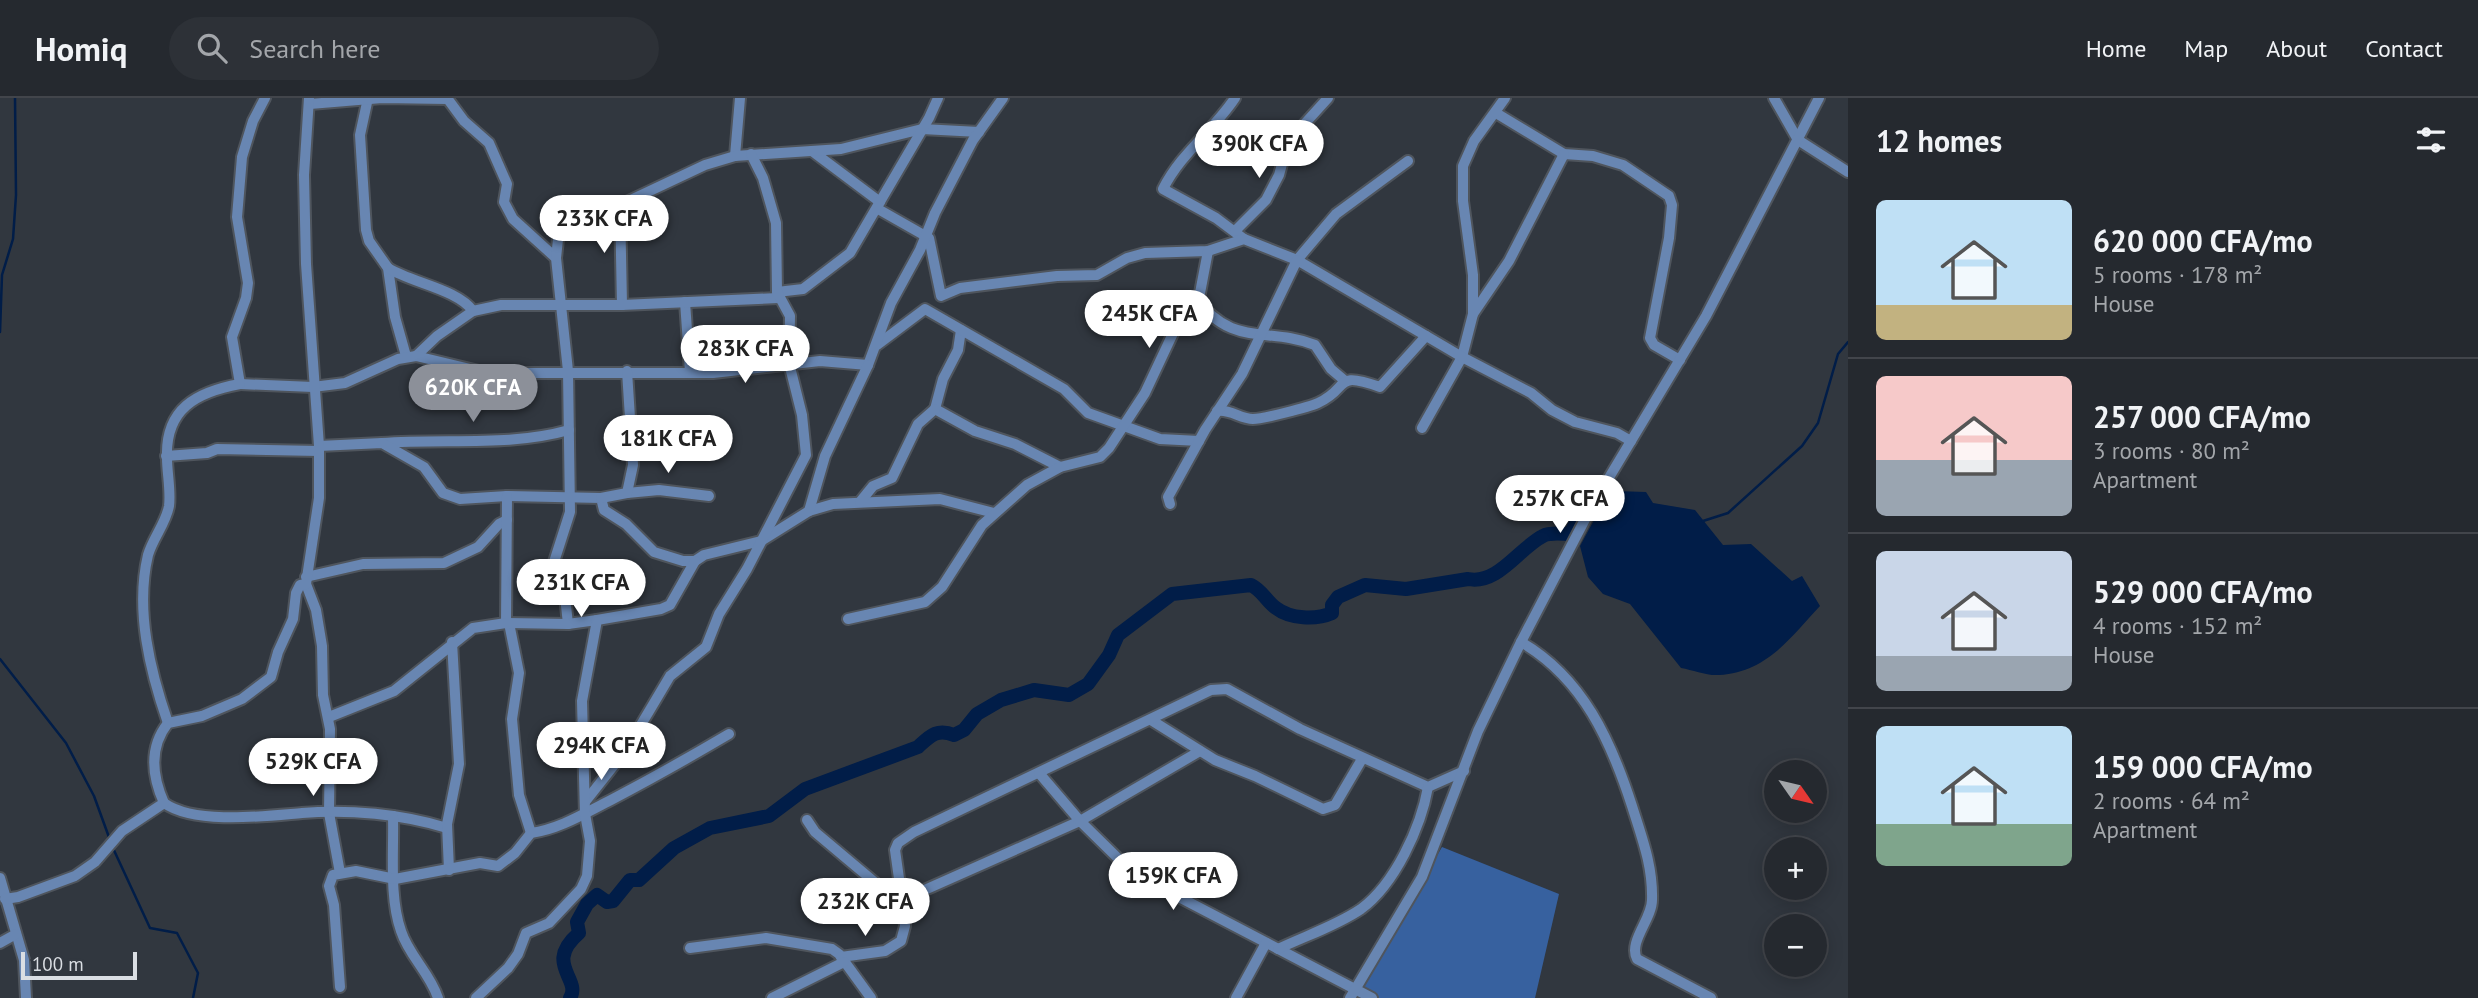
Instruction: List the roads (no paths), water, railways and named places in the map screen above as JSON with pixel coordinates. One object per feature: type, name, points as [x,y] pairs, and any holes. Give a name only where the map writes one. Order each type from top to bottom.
[{"type":"street","points":[[240,384],[232,337],[246,298],[248,283],[237,218],[242,157],[253,121],[265,98]]},
{"type":"street","points":[[340,873],[328,813],[329,717],[323,695],[324,663],[316,610],[306,580],[309,550],[317,520],[319,449],[313,387],[304,175],[309,101],[447,98],[489,143],[507,184],[504,202],[513,219],[556,258]]},
{"type":"street","points":[[735,156],[740,98]]},
{"type":"street","points":[[168,723],[159,701],[145,628],[143,588],[152,540],[169,507],[166,456],[168,432],[172,420],[197,397],[215,389],[240,384],[313,387],[345,383],[411,356],[473,311],[501,305],[685,303],[778,295],[803,289],[850,253],[938,98]]},
{"type":"street","points":[[809,511],[825,456],[877,345],[891,303],[979,132],[1003,98]]},
{"type":"street","points":[[1235,98],[1218,122],[1184,154],[1163,189],[1244,239],[1297,260],[1426,336],[1531,393],[1552,410],[1575,422],[1617,433],[1631,442]]},
{"type":"street","points":[[1235,231],[1266,200],[1279,175],[1288,142],[1328,98]]},
{"type":"street","points":[[1422,428],[1462,356],[1473,314],[1473,275],[1461,173],[1474,141],[1505,98]]},
{"type":"street","points":[[1774,98],[1798,140],[1848,172]]},
{"type":"street","points":[[1353,994],[1423,877],[1488,710],[1521,642],[1592,506],[1680,360],[1819,98]]},
{"type":"street","points":[[367,99],[360,135],[369,241],[388,268],[414,282],[438,289],[473,311]]},
{"type":"street","points":[[1496,113],[1564,154],[1593,156],[1623,165],[1669,196],[1672,205],[1668,238],[1650,338],[1654,345],[1680,360]]},
{"type":"street","points":[[568,624],[563,578],[554,562],[568,522],[568,371],[556,258],[559,230],[567,218],[620,205],[705,165],[735,156],[860,145],[922,129],[979,132]]},
{"type":"street","points":[[811,151],[879,205],[931,241],[941,296]]},
{"type":"street","points":[[585,808],[626,750],[670,676],[706,648],[719,614],[806,455],[802,415],[789,363],[790,316],[778,295],[776,223],[763,178],[751,154]]},
{"type":"street","points":[[1473,314],[1509,261],[1564,154]]},
{"type":"street","points":[[1170,504],[1168,497],[1217,411],[1237,384],[1297,260],[1336,214],[1408,162]]},
{"type":"street","points":[[620,205],[622,305]]},
{"type":"street","points":[[877,345],[941,296],[960,288],[1057,276],[1097,275],[1127,258],[1145,253],[1208,251],[1244,239]]},
{"type":"street","points":[[848,619],[925,602],[942,587],[971,539],[994,513],[1027,485],[1060,467],[1100,457],[1145,393],[1183,312],[1204,282],[1208,251]]},
{"type":"street","points":[[388,268],[395,317],[411,356]]},
{"type":"street","points":[[1195,297],[1206,312],[1242,333],[1315,345],[1331,369],[1344,380]]},
{"type":"street","points":[[685,303],[690,372]]},
{"type":"street","points":[[925,309],[1064,389],[1088,413],[1160,439],[1199,441]]},
{"type":"street","points":[[860,502],[873,486],[892,478],[918,424],[935,409],[943,379],[958,350],[961,330]]},
{"type":"street","points":[[1217,411],[1228,410],[1257,419],[1317,404],[1344,380],[1354,379],[1380,387],[1426,336]]},
{"type":"street","points":[[411,356],[487,373],[713,373],[789,363],[842,361],[868,365]]},
{"type":"street","points":[[626,493],[634,465],[627,371]]},
{"type":"street","points":[[935,409],[975,431],[1015,444],[1060,467]]},
{"type":"street","points":[[166,456],[206,453],[217,449],[319,449],[433,439],[518,441],[569,430]]},
{"type":"street","points":[[382,443],[424,467],[438,488],[451,496],[471,499],[507,496],[601,499],[659,490],[709,496]]},
{"type":"street","points":[[507,496],[508,623],[519,673],[512,719],[519,795],[531,833]]},
{"type":"street","points":[[601,499],[604,510],[626,524],[654,552],[683,561],[695,561]]},
{"type":"street","points":[[329,717],[394,691],[472,628],[508,623],[568,624],[661,610],[670,605],[695,561],[704,555],[761,541],[809,511],[833,504],[940,499],[994,513]]},
{"type":"street","points":[[447,828],[393,816],[328,813],[261,817],[207,815],[171,808],[164,803],[153,767],[156,744],[168,723],[202,716],[242,699],[268,680],[293,619],[296,593],[306,580],[363,564],[444,563],[478,547],[499,524],[507,520]]},
{"type":"street","points":[[476,998],[508,968],[518,954],[526,933],[549,923],[581,889],[587,876],[590,841],[585,808],[582,701],[597,620]]},
{"type":"street","points":[[449,870],[447,828],[459,765],[452,642]]},
{"type":"street","points":[[1521,642],[1551,662],[1573,685],[1590,709],[1626,783],[1647,850],[1653,889],[1652,908],[1634,947],[1637,960],[1711,998]]},
{"type":"street","points":[[772,998],[790,994],[843,960],[895,947],[901,941],[905,926],[894,855],[898,843],[914,832],[1211,690],[1227,690],[1362,759],[1428,787],[1464,771]]},
{"type":"street","points":[[1151,720],[1200,751],[1329,809],[1362,759]]},
{"type":"street","points":[[340,987],[334,905],[328,886],[329,879],[340,873],[356,871],[395,879],[480,863],[498,866],[515,853],[531,833],[549,831],[585,808],[729,734]]},
{"type":"street","points":[[902,903],[1080,821],[1200,751]]},
{"type":"street","points":[[1039,773],[1080,821],[1133,873],[1278,949],[1353,994],[1372,998]]},
{"type":"street","points":[[1278,949],[1347,917],[1371,900],[1409,843],[1424,807],[1428,787]]},
{"type":"street","points":[[5,905],[18,897],[75,876],[95,862],[122,831],[164,803]]},
{"type":"street","points":[[393,816],[400,931],[412,954],[433,982],[438,998]]},
{"type":"street","points":[[807,820],[815,832],[902,903]]},
{"type":"street","points":[[0,878],[5,905],[24,960],[26,998]]},
{"type":"street","points":[[0,943],[16,933]]},
{"type":"street","points":[[690,947],[766,938],[832,949],[872,998]]},
{"type":"street","points":[[1236,998],[1266,943]]},
{"type":"waterway","points":[[0,332],[2,275],[13,239],[16,195],[15,98]]},
{"type":"waterway","points":[[1703,521],[1728,513],[1802,446],[1818,423],[1838,354],[1848,342]]},
{"type":"waterway","points":[[570,998],[572,991],[563,962],[564,954],[579,933],[577,922],[587,904],[597,895],[607,902],[613,901],[630,880],[639,880],[674,848],[710,828],[769,816],[805,789],[918,747],[934,734],[943,732],[954,735],[964,730],[977,714],[1001,700],[1034,690],[1069,695],[1088,684],[1109,655],[1118,635],[1172,594],[1251,585],[1282,612],[1318,617],[1332,613],[1332,605],[1338,597],[1365,585],[1406,589],[1489,576],[1543,536],[1570,534],[1584,509]]},
{"type":"waterway","points":[[0,659],[66,743],[94,796],[110,840]]},
{"type":"waterway","points":[[112,846],[150,928],[177,933],[198,973],[193,998]]}]
